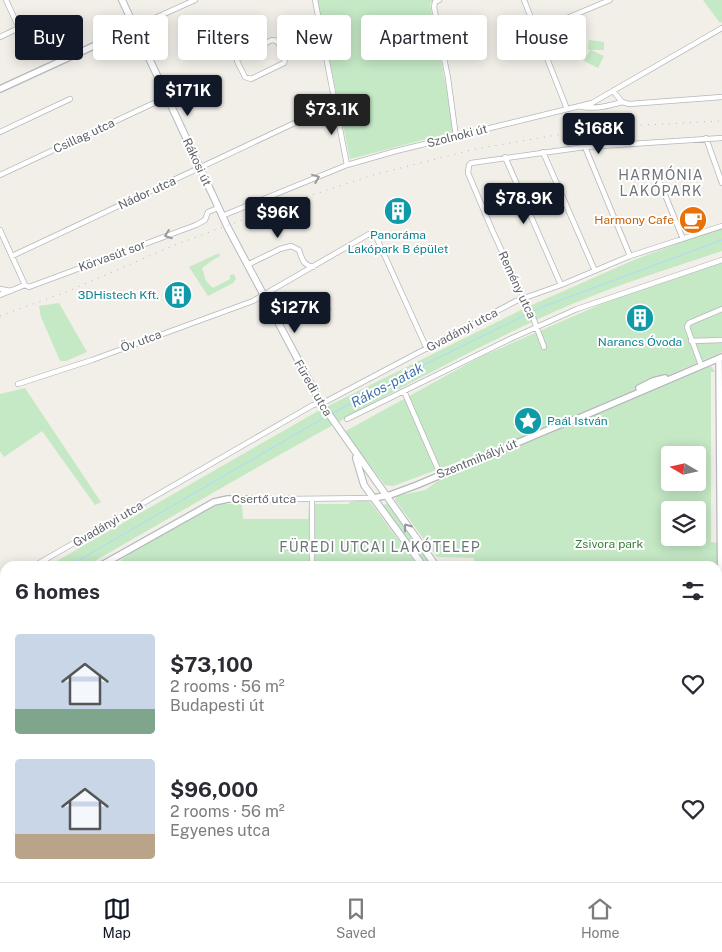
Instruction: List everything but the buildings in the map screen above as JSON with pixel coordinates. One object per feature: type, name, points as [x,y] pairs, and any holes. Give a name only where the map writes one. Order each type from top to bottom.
[{"type":"main road","name":"Rákosi út","points":[[122,0],[129,15]]},
{"type":"main road","name":"Rákosi út","points":[[150,60],[222,216]]},
{"type":"main road","name":"Füredi utca","points":[[222,216],[321,403],[432,561]]},
{"type":"main road","name":"Füredi utca","points":[[354,452],[364,485],[419,561]]},
{"type":"street","points":[[0,37],[19,28],[6,0]]},
{"type":"street","points":[[162,15],[195,0]]},
{"type":"street","points":[[315,0],[318,15]]},
{"type":"street","points":[[524,0],[530,15]]},
{"type":"street","points":[[574,15],[610,0]]},
{"type":"street","points":[[437,1],[434,7],[448,78],[456,137]]},
{"type":"street","points":[[581,106],[592,103],[614,92],[722,28]]},
{"type":"street","points":[[271,40],[277,41],[282,50],[285,58],[284,63],[251,79],[245,77],[238,61],[240,55],[271,40]]},
{"type":"street","points":[[0,89],[93,46]]},
{"type":"street","points":[[222,216],[347,165],[326,60]]},
{"type":"street","points":[[548,60],[567,109]]},
{"type":"street","points":[[614,92],[622,102]]},
{"type":"street","name":"Csillag utca","points":[[0,175],[167,97]]},
{"type":"street","points":[[581,106],[603,108],[622,102],[629,104],[722,97]]},
{"type":"street","points":[[0,132],[70,99]]},
{"type":"street","name":"Nádor utca","points":[[12,256],[335,104]]},
{"type":"street","name":"Szolnoki út","points":[[347,165],[396,151],[581,106]]},
{"type":"street","points":[[706,138],[722,181]]},
{"type":"street","points":[[561,285],[505,158],[584,147],[722,138]]},
{"type":"street","points":[[584,147],[630,256]]},
{"type":"street","points":[[543,152],[594,271]]},
{"type":"street","name":"Remény utca","points":[[505,158],[471,163],[468,167],[468,173],[490,227],[537,327],[544,347]]},
{"type":"street","points":[[663,173],[657,175],[683,239]]},
{"type":"street","name":"Körvasút sor","points":[[0,295],[25,285],[29,287],[196,225],[205,220],[208,212],[218,208]]},
{"type":"street","name":"Gvadányi utca","points":[[43,561],[313,405],[321,403],[516,301],[561,285],[630,256],[722,226]]},
{"type":"street","points":[[0,230],[1,236],[25,285]]},
{"type":"street","name":"Öv utca","points":[[18,384],[92,360],[263,296],[369,234],[373,235],[378,241],[426,349]]},
{"type":"street","points":[[247,266],[280,249],[291,246],[299,250],[307,266],[313,267]]},
{"type":"street","points":[[347,419],[578,309],[722,260]]},
{"type":"street","points":[[0,289],[11,290]]},
{"type":"street","points":[[719,371],[703,364],[691,341],[687,327],[689,323],[722,309]]},
{"type":"street","points":[[691,341],[722,340]]},
{"type":"street","points":[[720,357],[720,561]]},
{"type":"street","name":"Szentmihályi út","points":[[385,496],[417,485],[575,420],[628,396],[653,381],[666,377],[675,377],[720,357]]},
{"type":"street","points":[[404,392],[440,474]]},
{"type":"street","points":[[360,498],[363,494],[364,485]]},
{"type":"street","name":"Csertő utca","points":[[109,561],[214,502],[228,499],[373,498],[385,496]]},
{"type":"street","points":[[312,499],[312,561]]},
{"type":"green space","points":[[317,0],[435,0],[430,4],[432,15],[361,15],[361,60],[441,60],[453,132],[350,159],[329,60],[351,60],[351,15],[320,15]]},
{"type":"green space","points":[[703,0],[722,0],[722,22],[720,23]]},
{"type":"green space","points":[[589,40],[604,42],[604,50],[591,50],[604,56],[598,68],[584,61],[590,50],[588,49]]},
{"type":"green space","points":[[722,227],[722,251],[603,292],[534,321],[477,349],[364,408],[252,470],[95,561],[57,561],[318,411],[525,308],[634,260]]},
{"type":"green space","points":[[219,253],[220,256],[202,268],[206,281],[213,288],[230,279],[230,275],[234,274],[236,279],[233,283],[208,296],[189,267]]},
{"type":"green space","points":[[722,263],[722,352],[528,436],[393,486],[385,485],[344,432],[480,357],[604,303]]},
{"type":"green space","points":[[323,292],[332,310],[324,315],[314,296]]},
{"type":"green space","points":[[59,303],[87,352],[66,361],[60,361],[41,317],[39,306]]},
{"type":"green space","name":"Zsivora park","points":[[707,366],[712,367],[715,372],[711,372],[711,542],[717,543],[717,561],[474,561],[474,558],[437,557],[395,500],[397,496],[425,490],[441,479]]},
{"type":"green space","points":[[25,388],[101,502],[95,505],[42,431],[4,457],[0,451],[0,394]]},
{"type":"green space","points":[[367,500],[371,503],[414,561],[120,561],[135,549],[204,509],[223,504],[242,504],[243,519],[308,519],[309,504],[349,504],[350,502]]},
{"type":"green space","points":[[388,504],[429,561],[421,561],[381,505]]},
{"type":"waterway","name":"Rákos-patak","points":[[331,414],[426,364],[542,307],[722,240]]},
{"type":"waterway","name":"Rákos-patak","points":[[78,561],[327,416]]},
{"type":"railway","points":[[0,316],[66,292],[175,245],[291,202],[373,175],[475,149],[586,130],[722,121]]},
{"type":"place","name":"Panoráma Lakópark B épület","points":[[398,211]]},
{"type":"place","name":"Harmony Cafe","points":[[693,220]]},
{"type":"place","name":"3DHistech Kft.","points":[[178,295]]},
{"type":"place","name":"Narancs Óvoda","points":[[640,318]]},
{"type":"place","name":"Paál István","points":[[528,421]]},
{"type":"district","name":"HARMÓNIA LAKÓPARK","points":[[661,184]]},
{"type":"district","name":"FÜREDI UTCAI LAKÓTELEP","points":[[380,547]]}]
